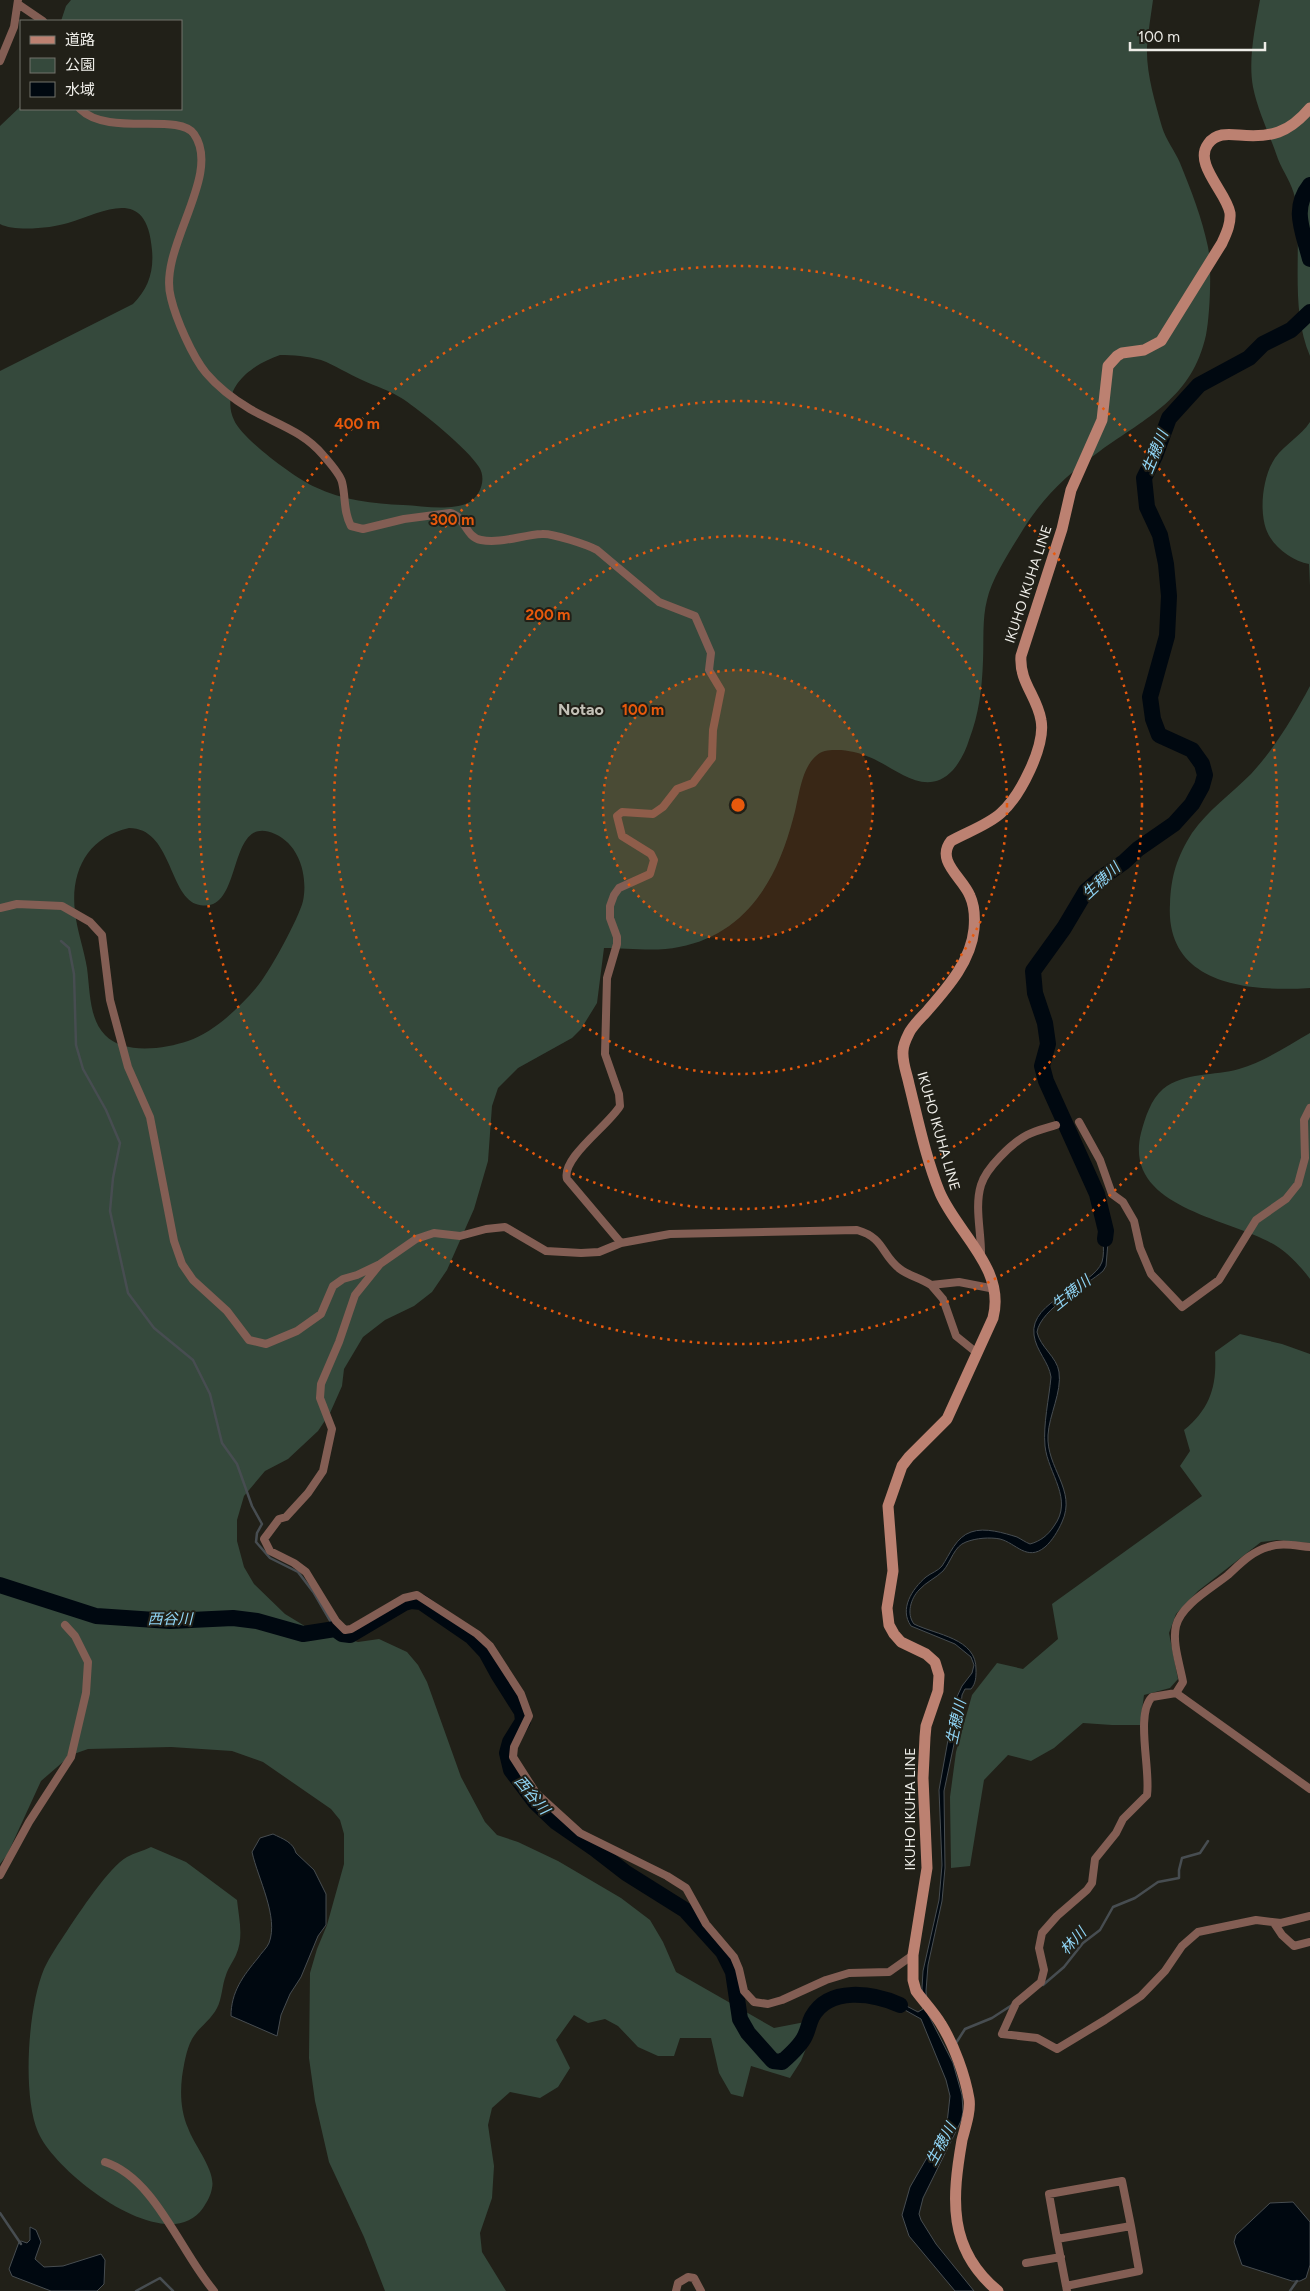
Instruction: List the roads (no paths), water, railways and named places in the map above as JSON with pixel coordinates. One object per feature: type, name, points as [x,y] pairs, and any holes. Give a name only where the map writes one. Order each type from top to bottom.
[{"type":"main road","name":"IKUHO IKUHA LINE","points":[[998,2291],[968,2255],[956,2219],[956,2178],[970,2101],[952,2048],[941,2024],[918,1994],[914,1984],[913,1955],[927,1868],[923,1778],[925,1737],[926,1726],[938,1690],[939,1675],[935,1662],[926,1654],[901,1642],[894,1634],[889,1625],[887,1608],[893,1571],[888,1506],[902,1466],[918,1446],[942,1427],[947,1419],[995,1309],[995,1290],[990,1273],[947,1209],[939,1190],[912,1100],[903,1051],[910,1031],[950,985],[960,969],[973,939],[975,913],[971,896],[949,865],[946,858],[947,846],[951,841],[1000,815],[1011,804],[1039,746],[1042,732],[1041,721],[1037,707],[1020,669],[1021,656],[1062,529],[1072,490],[1102,420],[1108,366],[1122,353],[1144,350],[1161,341],[1222,243],[1229,226],[1230,212],[1204,161],[1207,145],[1213,138],[1221,134],[1262,137],[1281,132],[1294,126],[1310,108]]},
{"type":"street","points":[[0,60],[14,27],[18,2],[42,20]]},
{"type":"street","points":[[82,110],[94,118],[134,125],[162,123],[179,125],[193,132],[201,149],[201,173],[176,247],[170,276],[170,296],[182,329],[206,372],[232,396],[307,439],[322,454],[342,481],[345,515],[351,526],[363,529],[404,519],[450,513],[457,516],[472,535],[481,540],[543,534],[554,536],[597,550],[658,602],[692,614],[697,619],[711,653],[709,670],[722,690],[713,730],[713,755],[693,783],[677,789],[658,811],[653,814],[622,812],[617,816],[622,836],[651,854],[654,860],[650,874],[619,888],[610,906],[610,918],[617,936],[617,944],[607,978],[606,1054],[620,1102],[617,1111],[572,1159],[566,1169],[567,1179],[621,1242]]},
{"type":"street","points":[[0,908],[17,904],[62,906],[90,922],[102,935],[110,1000],[128,1067],[150,1117],[174,1241],[182,1264],[193,1280],[219,1302],[249,1340],[266,1344],[297,1331],[321,1314],[333,1286],[343,1279],[357,1275],[380,1264],[425,1235],[434,1233],[460,1236],[497,1227],[512,1229],[538,1248],[546,1251],[599,1252],[621,1242],[670,1234],[857,1230],[867,1233],[878,1241],[898,1268],[921,1278],[931,1285],[947,1307],[956,1336],[977,1353]]},
{"type":"street","points":[[1080,1122],[1100,1160],[1112,1194],[1123,1202],[1134,1221],[1140,1248],[1151,1274],[1182,1307],[1218,1280],[1256,1220],[1286,1199],[1298,1184],[1305,1158],[1304,1120],[1310,1108]]},
{"type":"street","points":[[981,1258],[979,1201],[981,1184],[987,1172],[994,1163],[1025,1136],[1056,1125]]},
{"type":"street","points":[[380,1264],[354,1298],[339,1342],[321,1384],[320,1398],[332,1428],[323,1471],[308,1493],[286,1517],[279,1519],[264,1536],[264,1542],[270,1552],[294,1563],[306,1572],[336,1621],[345,1630],[351,1629],[404,1598],[417,1595],[477,1634],[495,1653],[521,1694],[527,1708],[528,1721],[514,1747],[512,1757],[536,1793],[580,1833],[667,1876],[686,1888],[706,1924],[734,1957],[744,1991],[754,2002],[768,2004],[782,2000],[849,1972],[889,1972],[913,1955]]},
{"type":"street","points":[[931,1285],[959,1282],[995,1290]]},
{"type":"street","points":[[1176,1693],[1183,1682],[1176,1641],[1176,1627],[1182,1614],[1213,1584],[1226,1576],[1241,1562],[1262,1549],[1274,1545],[1310,1547]]},
{"type":"street","points":[[0,1875],[29,1822],[71,1757],[86,1693],[88,1662],[75,1636],[65,1625]]},
{"type":"street","points":[[1310,1789],[1176,1693],[1152,1697],[1147,1704],[1145,1726],[1147,1792],[1145,1798],[1123,1818],[1116,1833],[1095,1859],[1092,1883],[1087,1890],[1057,1916],[1042,1933],[1039,1948],[1044,1970],[1041,1982],[1015,2005],[1002,2034],[1037,2038],[1057,2048],[1106,2020],[1141,1996],[1165,1971],[1192,1935],[1205,1929],[1229,1927],[1256,1920],[1274,1923],[1310,1916]]},
{"type":"street","points":[[1274,1923],[1282,1935],[1294,1946],[1310,1942]]},
{"type":"street","points":[[105,2162],[126,2172],[143,2189],[214,2291]]},
{"type":"street","points":[[1122,2181],[1140,2271],[1067,2288],[1057,2239],[1049,2194],[1122,2181]]},
{"type":"street","points":[[1057,2239],[1131,2226]]},
{"type":"street","points":[[1026,2263],[1061,2257]]},
{"type":"street","points":[[676,2291],[678,2283],[688,2277],[694,2278],[701,2291]]},
{"type":"water","points":[[1104,1213],[1109,1230],[1106,1266],[1103,1271],[1055,1306],[1040,1323],[1037,1332],[1041,1342],[1058,1367],[1059,1372],[1059,1387],[1048,1435],[1051,1458],[1064,1489],[1066,1500],[1066,1510],[1062,1522],[1048,1545],[1033,1553],[996,1538],[979,1539],[962,1544],[958,1547],[943,1571],[916,1593],[910,1606],[910,1616],[914,1624],[963,1644],[975,1659],[976,1670],[973,1687],[965,1689],[962,1695],[960,1716],[944,1791],[945,1868],[942,1901],[928,1965],[926,1991],[927,2012],[953,2063],[962,2095],[963,2112],[961,2121],[923,2198],[919,2214],[936,2244],[974,2291],[955,2291],[909,2236],[902,2215],[910,2187],[947,2123],[950,2096],[946,2080],[921,2019],[896,2005],[879,2000],[880,1997],[893,1999],[918,2012],[923,2009],[923,1971],[939,1900],[942,1865],[939,1790],[955,1701],[962,1686],[972,1673],[974,1665],[971,1657],[955,1644],[911,1626],[906,1613],[909,1600],[916,1587],[942,1566],[957,1542],[966,1534],[982,1530],[994,1531],[1017,1537],[1030,1544],[1047,1535],[1059,1516],[1061,1496],[1045,1446],[1045,1420],[1051,1377],[1048,1366],[1035,1341],[1035,1323],[1041,1312],[1087,1279],[1102,1262]]},
{"type":"water","points":[[273,1834],[290,1843],[296,1853],[314,1870],[326,1894],[326,1925],[318,1936],[301,1977],[290,1994],[281,2015],[277,2036],[231,2016],[233,1999],[239,1985],[247,1971],[269,1943],[271,1933],[270,1910],[252,1852],[260,1838]]},
{"type":"water","points":[[1293,2202],[1310,2222],[1310,2265],[1306,2278],[1300,2281],[1292,2281],[1242,2265],[1234,2242],[1236,2235],[1270,2203]]},
{"type":"water","points":[[30,2227],[36,2230],[41,2242],[35,2259],[44,2267],[63,2266],[101,2254],[105,2260],[104,2284],[97,2291],[51,2291],[12,2276],[9,2269],[19,2242],[27,2243],[30,2240]]},
{"type":"waterway","name":"生穂川","points":[[1310,185],[1304,194],[1300,212],[1302,230],[1310,259]]},
{"type":"waterway","name":"生穂川","points":[[1105,1239],[1106,1231],[1097,1194],[1046,1081],[1042,1066],[1048,1044],[1045,1023],[1035,993],[1033,971],[1064,928],[1086,891],[1138,849],[1174,824],[1192,804],[1202,786],[1205,775],[1202,764],[1192,750],[1159,735],[1153,719],[1150,697],[1167,636],[1169,596],[1166,564],[1160,535],[1147,507],[1144,478],[1155,456],[1169,418],[1199,385],[1249,358],[1263,344],[1291,330],[1310,312]]},
{"type":"waterway","points":[[61,941],[69,948],[74,974],[76,1045],[83,1069],[106,1110],[120,1143],[113,1178],[110,1211],[128,1293],[154,1328],[193,1360],[210,1394],[222,1443],[237,1464],[252,1506],[262,1524],[257,1533],[256,1542],[270,1558],[298,1572],[314,1593],[335,1629]]},
{"type":"waterway","name":"西谷川","points":[[0,1585],[96,1616],[170,1621],[233,1618],[257,1621],[303,1634],[335,1629],[342,1634],[350,1635],[404,1603],[411,1601],[421,1602],[472,1637],[486,1652],[522,1712],[523,1721],[510,1742],[507,1753],[511,1770],[535,1802],[556,1822],[626,1873],[685,1910],[723,1952],[733,1972],[740,2019],[748,2033],[773,2061],[782,2062],[795,2050],[805,2036],[812,2017],[829,2000],[840,1996],[865,1995],[900,2005]]},
{"type":"waterway","name":"林川","points":[[1043,1985],[1064,1967],[1083,1943],[1100,1930],[1113,1907],[1135,1898],[1158,1882],[1179,1878],[1182,1858],[1200,1853],[1208,1841]]},
{"type":"waterway","name":"林川","points":[[956,2043],[965,2029],[992,2018],[1012,2005]]},
{"type":"waterway","points":[[0,2213],[21,2244]]},
{"type":"waterway","points":[[136,2291],[160,2278],[173,2291]]},
{"type":"waterway","points":[[1290,2291],[1297,2281]]},
{"type":"district","name":"Notao","points":[[581,709]]}]
